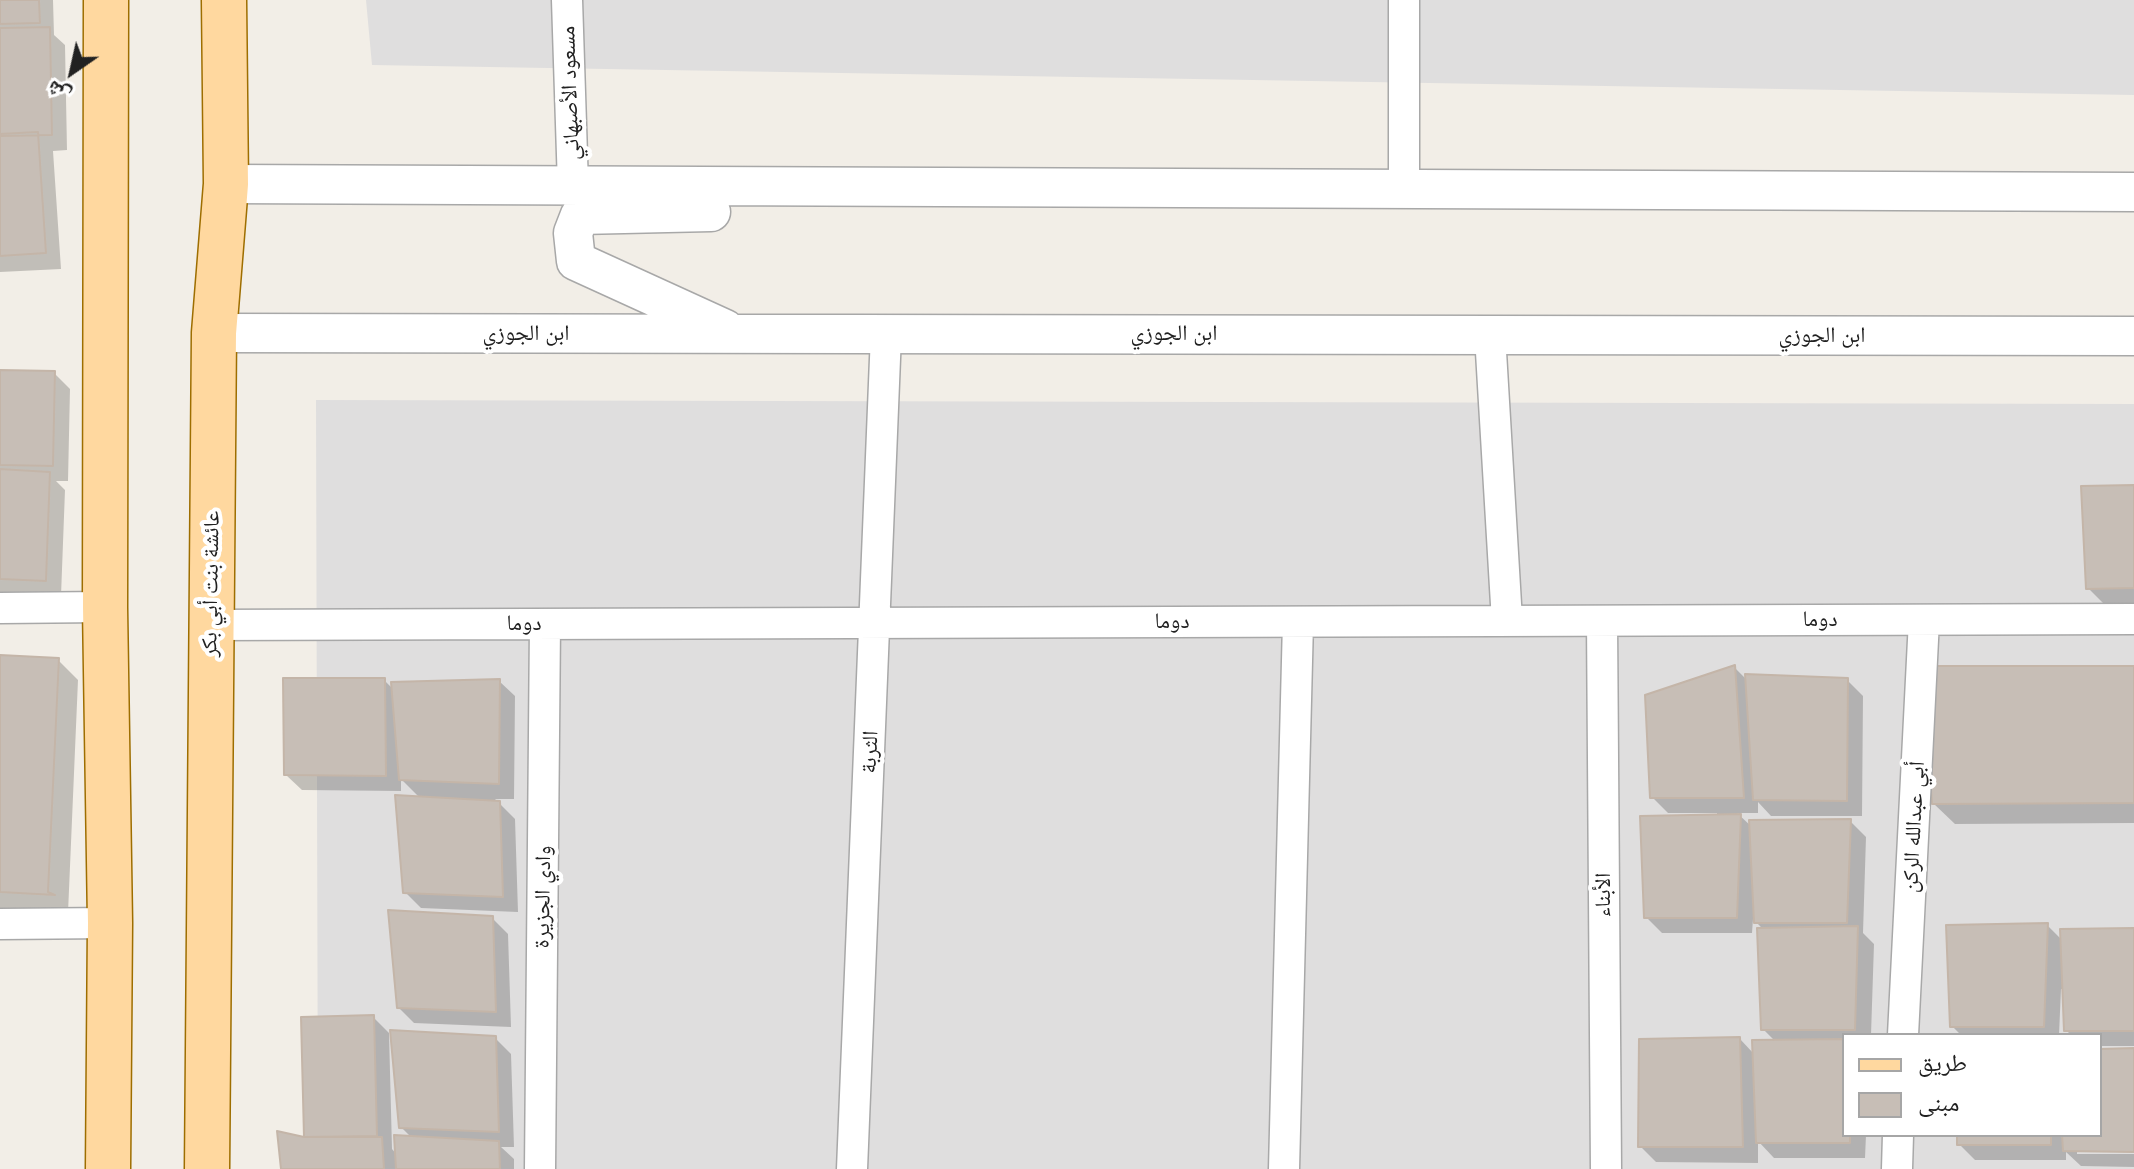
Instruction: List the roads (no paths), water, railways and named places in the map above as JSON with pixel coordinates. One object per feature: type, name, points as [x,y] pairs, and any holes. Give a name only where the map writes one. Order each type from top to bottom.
[{"type":"main road","points":[[106,0],[105,607],[110,923],[108,1169]]},
{"type":"main road","name":"عائشة بنت أبي بكر","points":[[207,1169],[214,333],[226,184],[224,0]]},
{"type":"street","name":"مسعود الأصبهاني","points":[[567,0],[573,186]]},
{"type":"street","points":[[1404,0],[1404,189]]},
{"type":"street","points":[[226,184],[2134,192]]},
{"type":"street","points":[[737,334],[576,261],[573,233],[580,215],[754,211],[809,187]]},
{"type":"street","name":"ابن الجوزي","points":[[214,333],[2134,336]]},
{"type":"street","name":"الثربة","points":[[852,1169],[886,334]]},
{"type":"street","points":[[1490,335],[1507,621]]},
{"type":"street","points":[[0,608],[105,607]]},
{"type":"street","name":"دوما","points":[[210,625],[2134,619]]},
{"type":"street","name":"أبي عبدالله الركن","points":[[1903,1033],[1924,620]]},
{"type":"street","name":"الأبناء","points":[[1602,621],[1606,1169]]},
{"type":"street","points":[[1284,1169],[1298,622]]},
{"type":"street","name":"وادي الجزيرة","points":[[540,1169],[545,624]]},
{"type":"street","points":[[0,924],[110,923]]},
{"type":"street","points":[[1897,1169],[1898,1137]]}]
